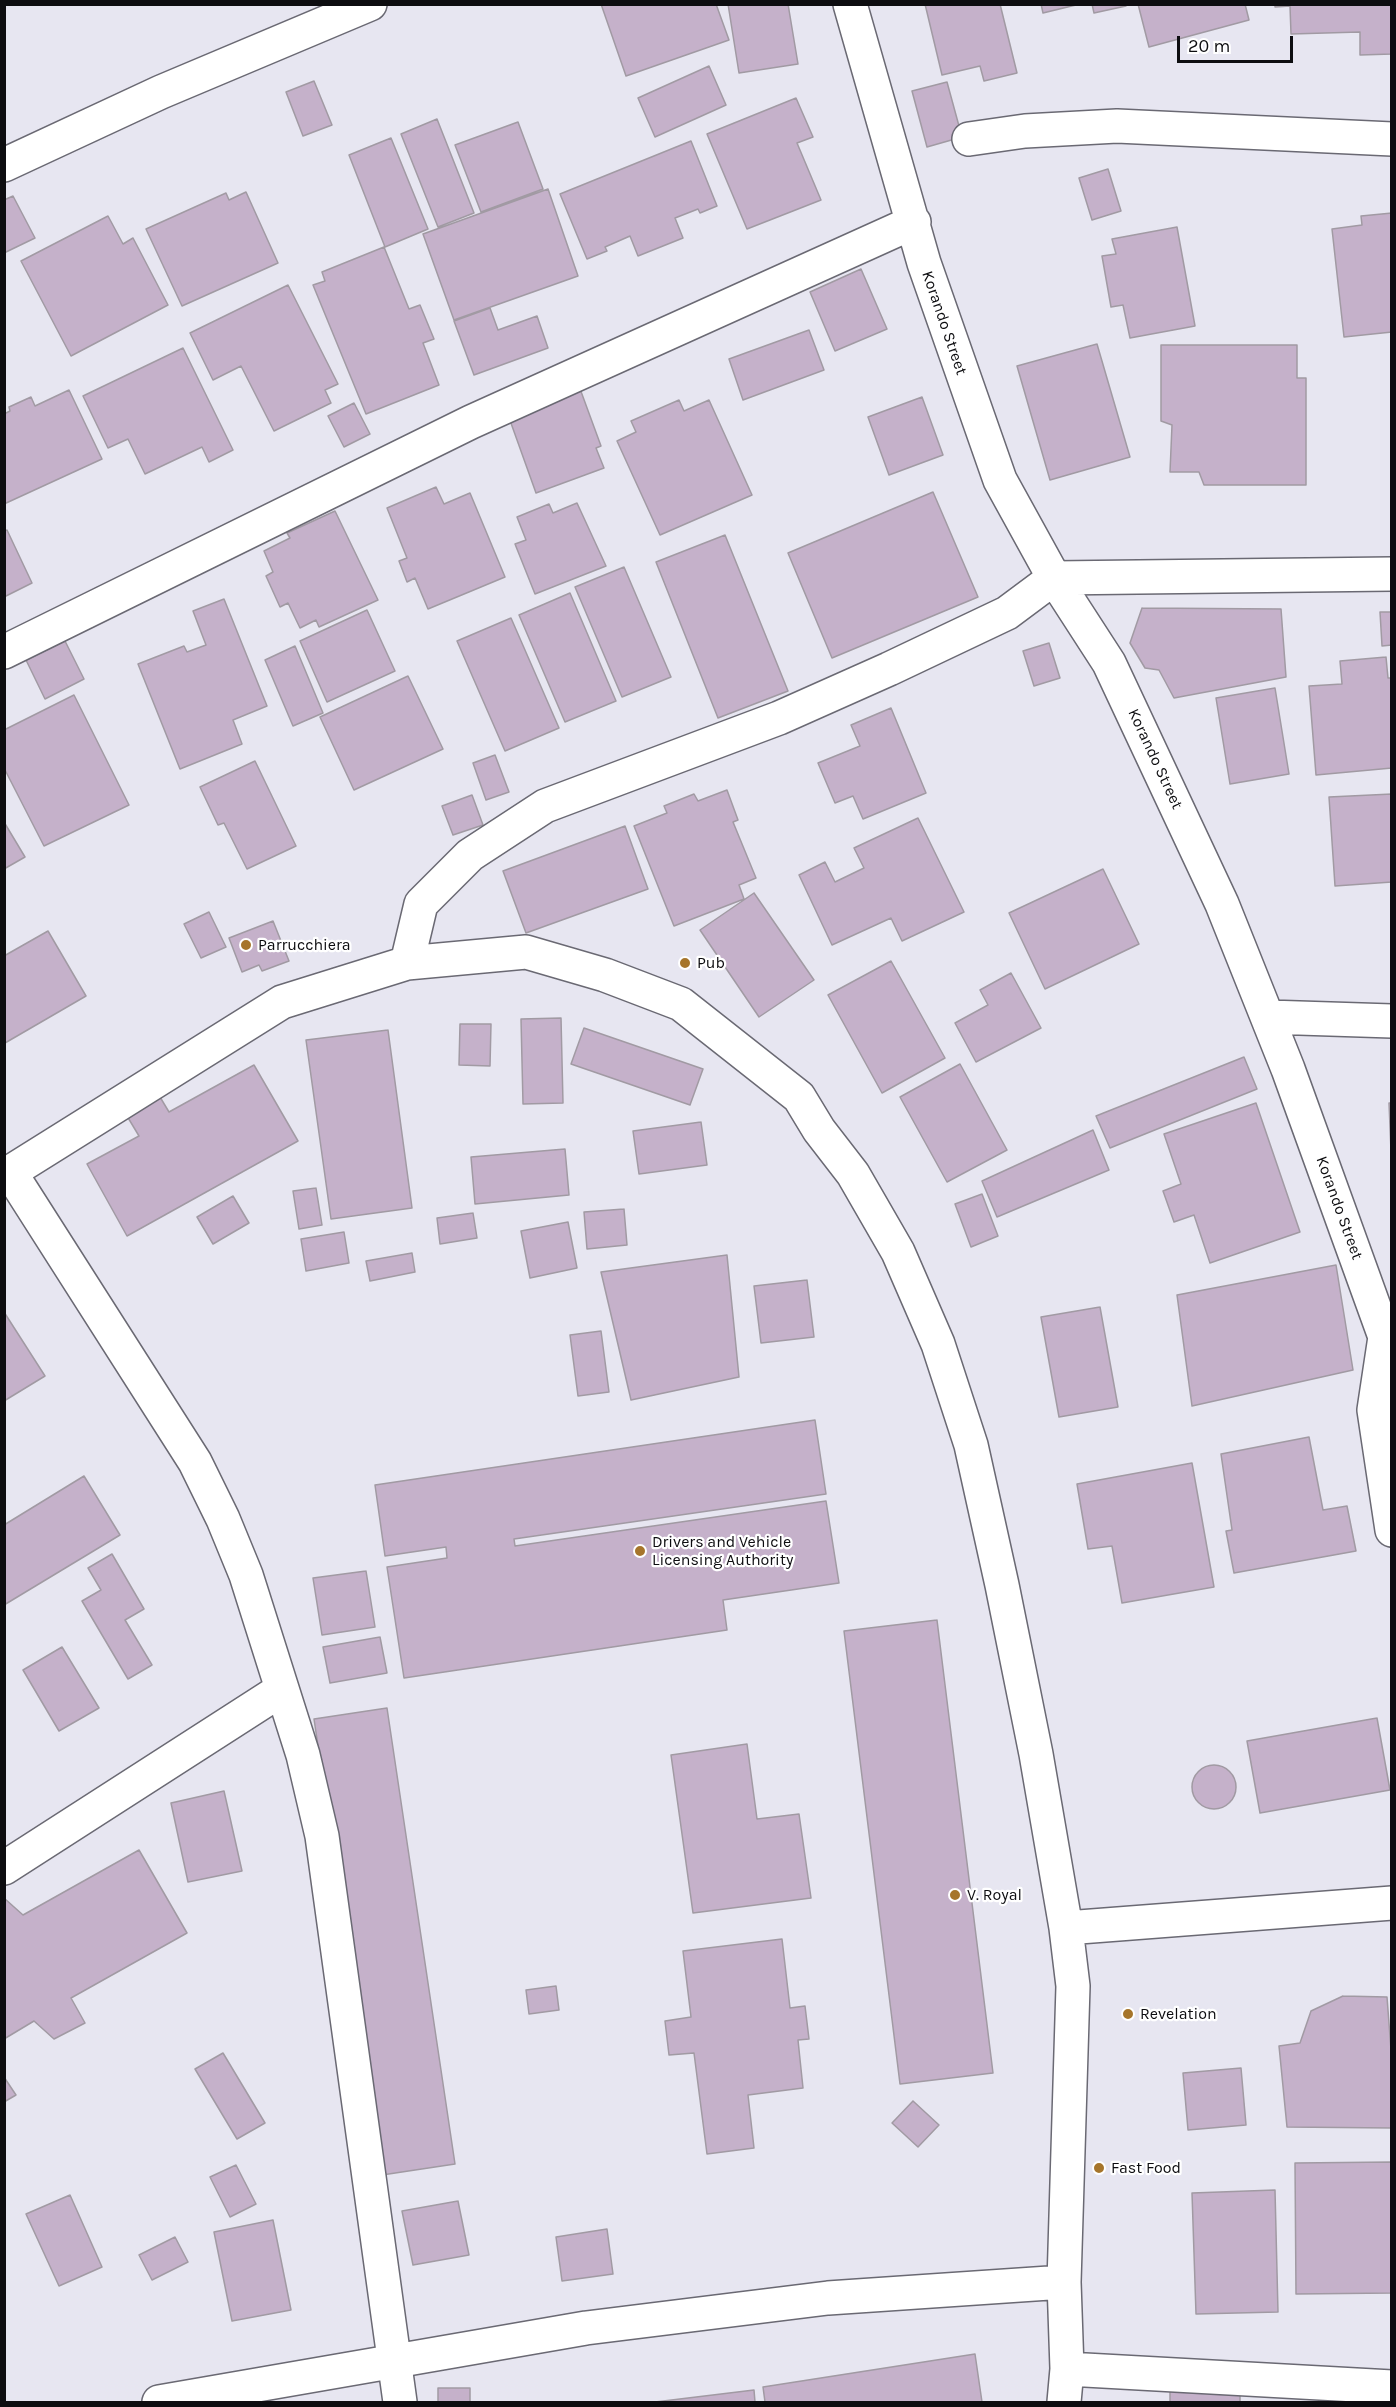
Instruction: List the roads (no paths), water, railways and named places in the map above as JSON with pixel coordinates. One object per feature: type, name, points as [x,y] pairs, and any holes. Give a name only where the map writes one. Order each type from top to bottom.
[{"type":"street","points":[[4,165],[161,92],[370,4]]},
{"type":"street","name":"Korando Street","points":[[850,4],[924,263],[1000,480],[1054,578],[1109,663],[1222,904],[1268,1017],[1385,1337],[1383,1410],[1392,1530]]},
{"type":"street","points":[[969,139],[1025,131],[1118,126],[1392,138]]},
{"type":"street","points":[[4,652],[471,422],[914,222]]},
{"type":"street","points":[[406,963],[421,904],[470,855],[545,806],[779,718],[889,669],[1007,613],[1054,578],[1392,574]]},
{"type":"street","points":[[400,2403],[322,1836],[303,1755],[246,1575],[223,1519],[195,1462],[8,1174],[282,1002],[406,963],[526,952],[605,975],[681,1004],[799,1097],[819,1130],[853,1174],[898,1252],[938,1344],[971,1445],[1036,1754],[1066,1928],[1073,1986],[1064,2282],[1067,2369],[1064,2403]]},
{"type":"street","points":[[1268,1017],[1392,1021]]},
{"type":"street","points":[[4,1868],[281,1690]]},
{"type":"street","points":[[1066,1928],[1392,1903]]},
{"type":"street","points":[[159,2403],[586,2328],[828,2298],[1064,2282]]},
{"type":"street","points":[[1067,2369],[1392,2386]]},
{"type":"place","name":"Parrucchiera","points":[[246,945]]},
{"type":"place","name":"Pub","points":[[685,963]]},
{"type":"place","name":"Drivers and Vehicle Licensing Authority","points":[[640,1551]]},
{"type":"place","name":"V. Royal","points":[[955,1895]]},
{"type":"place","name":"Revelation","points":[[1128,2014]]},
{"type":"place","name":"Fast Food","points":[[1099,2168]]}]
